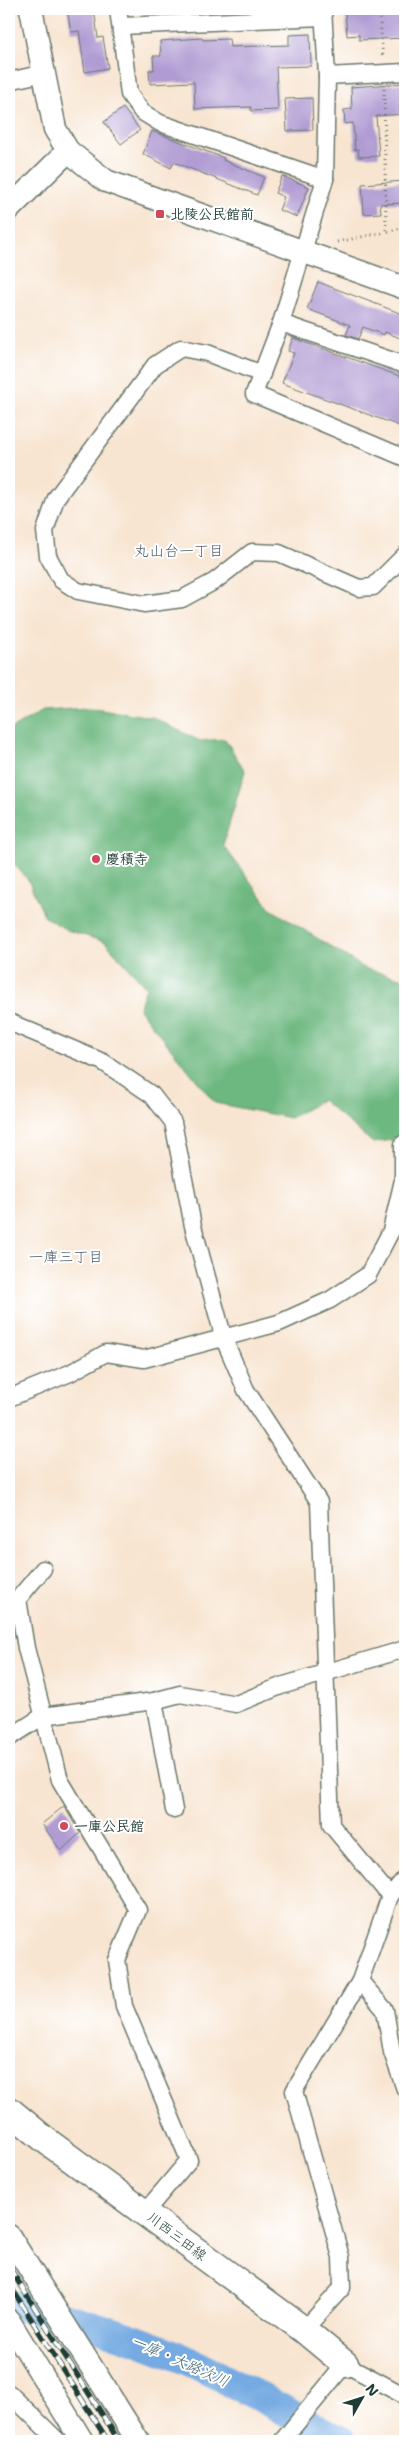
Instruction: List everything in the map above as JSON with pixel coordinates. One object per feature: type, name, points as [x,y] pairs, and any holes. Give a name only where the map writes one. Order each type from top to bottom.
[{"type":"main road","name":"川西三田線","points":[[9,2110],[44,2139],[304,2330],[338,2372]]},
{"type":"street","points":[[31,9],[55,129],[68,151],[106,180],[165,203],[405,288]]},
{"type":"street","points":[[118,9],[122,26],[129,94],[142,112],[160,123],[325,179]]},
{"type":"street","points":[[122,26],[323,13],[326,76],[325,179],[281,322],[254,394],[405,458]]},
{"type":"street","points":[[326,76],[405,72]]},
{"type":"street","points":[[9,81],[44,73]]},
{"type":"street","points":[[9,209],[68,151]]},
{"type":"street","points":[[281,322],[405,365]]},
{"type":"street","points":[[262,374],[207,352],[181,348],[155,365],[56,498],[45,531],[48,556],[61,580],[78,591],[144,604],[182,599],[215,581],[252,552],[279,554],[359,588],[373,587],[405,555]]},
{"type":"street","points":[[9,1022],[102,1062],[152,1095],[172,1122],[192,1226],[224,1339],[246,1390],[319,1502],[330,1825],[390,1896]]},
{"type":"street","points":[[9,1398],[70,1373],[106,1353],[144,1359],[279,1323],[330,1300],[368,1275],[391,1231],[403,1180],[404,1144]]},
{"type":"street","points":[[43,1569],[18,1599],[26,1648],[60,1780],[138,1910],[117,1960],[124,2006],[189,2160],[144,2212]]},
{"type":"street","points":[[9,1738],[43,1716],[154,1701],[180,1694],[236,1704],[325,1672],[405,1650]]},
{"type":"street","points":[[154,1701],[174,1810]]},
{"type":"street","points":[[304,2330],[342,2288],[341,2257],[294,2091],[360,1981],[390,1896],[405,1878]]},
{"type":"street","points":[[360,1981],[385,2010],[392,2052],[405,2089]]},
{"type":"street","points":[[9,2237],[132,2432]]},
{"type":"street","points":[[9,2321],[82,2441]]},
{"type":"street","points":[[282,2441],[338,2372],[405,2396]]},
{"type":"street","points":[[9,2393],[58,2441]]},
{"type":"path","points":[[379,9],[384,73],[386,232]]},
{"type":"path","points":[[302,250],[405,227]]},
{"type":"green space","points":[[88,707],[152,717],[200,741],[225,739],[245,771],[223,845],[271,909],[366,969],[405,979],[405,1134],[391,1140],[373,1143],[322,1100],[290,1118],[215,1103],[139,1009],[146,987],[105,942],[67,930],[45,917],[28,880],[9,858],[9,730],[43,710]]},
{"type":"building","points":[[67,9],[94,9],[98,38],[103,37],[108,68],[85,72],[79,31],[71,32]]},
{"type":"building","points":[[405,9],[405,38],[359,40],[359,35],[347,36],[345,10]]},
{"type":"building","points":[[310,34],[311,66],[276,67],[278,110],[251,111],[251,107],[195,109],[194,82],[150,84],[149,70],[154,70],[153,56],[161,56],[160,41],[202,38],[203,40],[229,39],[230,47],[289,45],[289,35]]},
{"type":"building","points":[[405,83],[405,114],[376,116],[379,156],[359,157],[358,149],[355,150],[353,123],[345,124],[344,110],[352,109],[351,87]]},
{"type":"building","points":[[312,98],[313,130],[287,131],[285,99]]},
{"type":"building","points":[[123,108],[140,130],[121,144],[104,122]]},
{"type":"building","points":[[152,131],[224,158],[223,160],[264,177],[257,195],[174,162],[171,168],[143,154]]},
{"type":"building","points":[[282,176],[309,187],[297,217],[279,210],[284,197],[275,193]]},
{"type":"building","points":[[405,181],[405,203],[380,204],[381,213],[364,214],[362,184]]},
{"type":"building","points":[[318,282],[405,315],[405,340],[385,332],[384,335],[363,327],[358,339],[346,335],[350,325],[307,309]]},
{"type":"building","points":[[293,338],[405,378],[405,428],[282,383],[294,353],[288,351]]},
{"type":"building","name":"一庫公民館","points":[[64,1806],[80,1833],[61,1851],[42,1824]]},
{"type":"waterway","name":"一庫・大路次川","points":[[9,2304],[105,2329],[175,2355],[234,2383],[342,2441]]},
{"type":"railway","points":[[9,2267],[119,2441]]},
{"type":"railway","points":[[9,2284],[108,2441]]},
{"type":"place","name":"北陵公民館前","points":[[160,214]]},
{"type":"place","name":"慶積寺","points":[[96,859]]},
{"type":"place","name":"一庫公民館","points":[[64,1826]]},
{"type":"district","name":"丸山台一丁目","points":[[179,551]]},
{"type":"district","name":"一庫三丁目","points":[[66,1257]]}]
